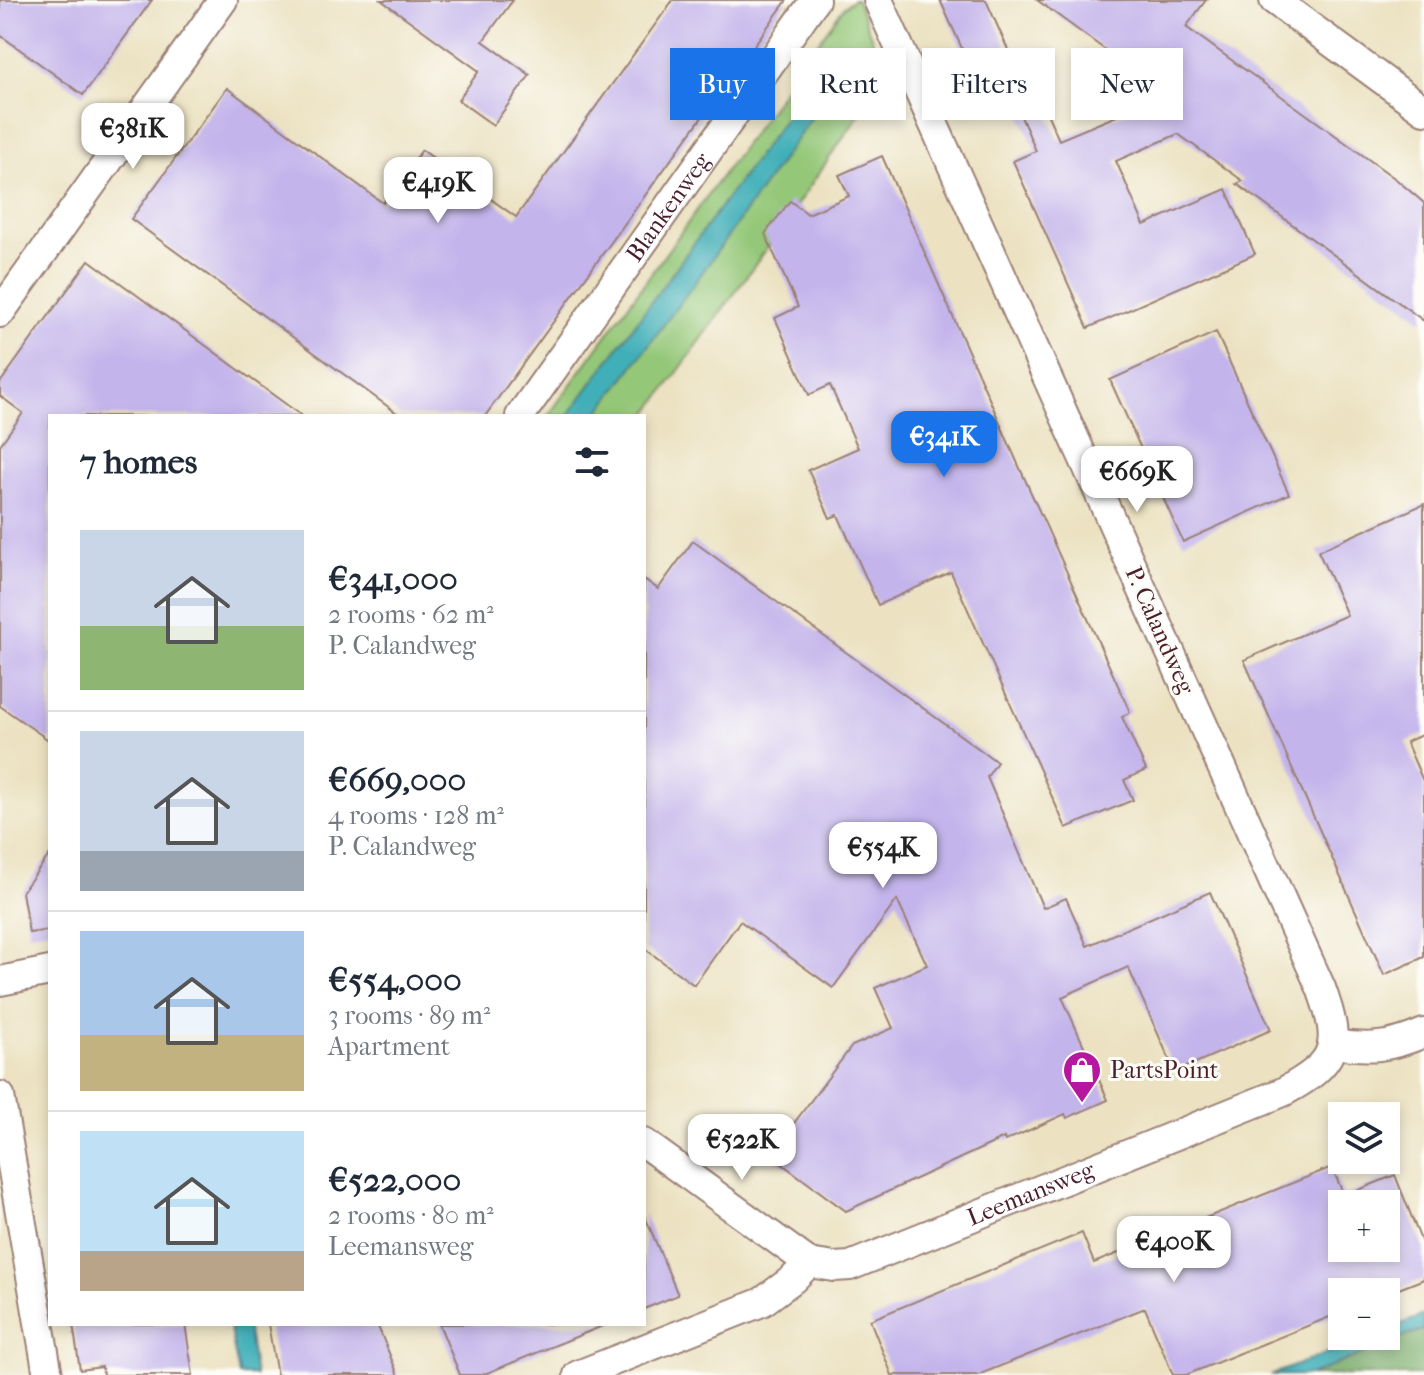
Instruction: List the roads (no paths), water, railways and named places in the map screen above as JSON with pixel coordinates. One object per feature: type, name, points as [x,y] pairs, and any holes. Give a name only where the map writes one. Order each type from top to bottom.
[{"type":"street","points":[[0,313],[223,0]]},
{"type":"street","name":"Blankenweg","points":[[521,414],[815,0]]},
{"type":"street","name":"P. Calandweg","points":[[878,0],[1321,988],[1333,1020],[1333,1044]]},
{"type":"street","points":[[1274,0],[1424,110]]},
{"type":"street","points":[[0,981],[48,971]]},
{"type":"street","points":[[1333,1044],[1374,1048],[1424,1033]]},
{"type":"street","name":"Leemansweg","points":[[809,1263],[850,1266],[1283,1092],[1314,1075],[1333,1044]]},
{"type":"street","points":[[0,1096],[48,1375]]},
{"type":"street","points":[[578,1375],[762,1302],[809,1263],[646,1144]]},
{"type":"water","points":[[791,110],[791,120],[810,120],[697,280],[597,414],[569,414]]},
{"type":"water","points":[[1424,1315],[1424,1329],[1400,1339],[1400,1324]]},
{"type":"water","points":[[229,1326],[247,1326],[255,1375],[239,1375]]},
{"type":"water","points":[[1335,1350],[1372,1350],[1310,1375],[1271,1375]]},
{"type":"place","name":"PartsPoint","points":[[1082,1104]]}]
